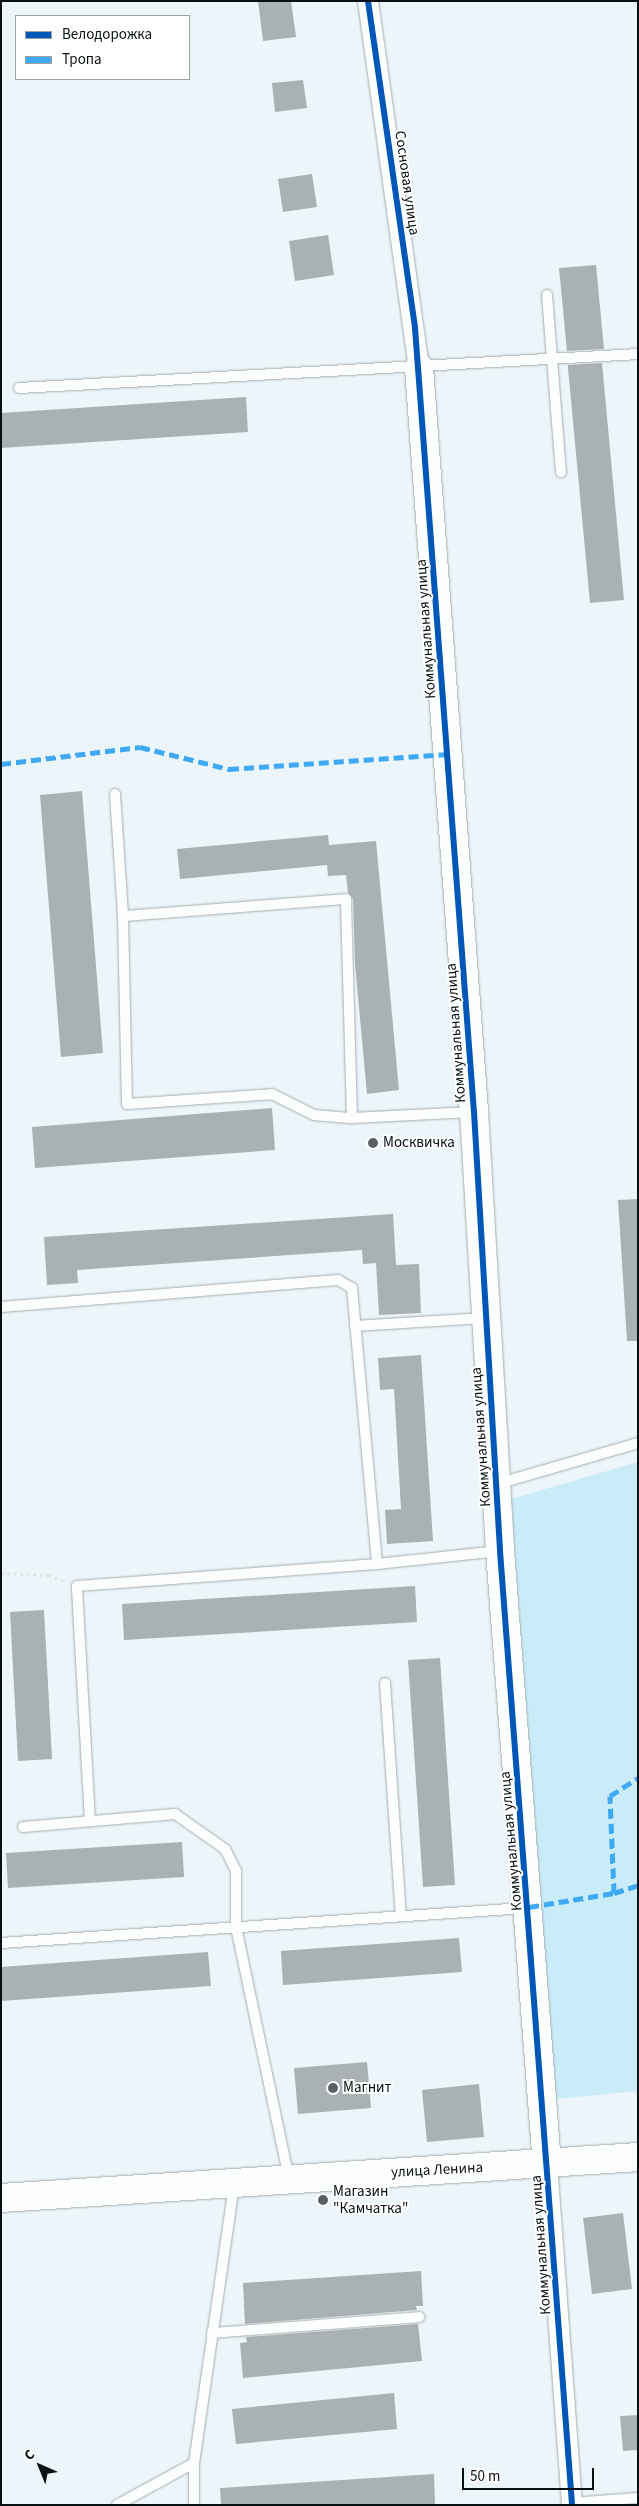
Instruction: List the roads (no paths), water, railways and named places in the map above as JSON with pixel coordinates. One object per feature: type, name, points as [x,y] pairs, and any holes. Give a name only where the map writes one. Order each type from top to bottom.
[{"type":"street","name":"Сосновая улица","points":[[368,1],[416,328],[418,368]]},
{"type":"street","name":"Коммунальная улица","points":[[418,368],[474,1112],[500,1551],[529,1907],[571,2504]]},
{"type":"street","name":"улица Ленина","points":[[1,2198],[235,2181],[547,2164],[638,2157]]},
{"type":"lane","points":[[547,295],[561,472]]},
{"type":"lane","points":[[19,388],[418,368],[638,354]]},
{"type":"lane","points":[[115,794],[124,916],[127,1104],[272,1094],[314,1114],[352,1118],[474,1112]]},
{"type":"lane","points":[[124,916],[346,899],[352,1118]]},
{"type":"lane","points":[[1,1307],[338,1280],[352,1288],[377,1564]]},
{"type":"lane","points":[[355,1326],[486,1318]]},
{"type":"lane","points":[[496,1484],[638,1442]]},
{"type":"lane","points":[[90,1821],[77,1586],[377,1564],[500,1551]]},
{"type":"lane","points":[[385,1683],[401,1916]]},
{"type":"lane","points":[[23,1827],[175,1814],[225,1849],[236,1871],[236,1927],[289,2178]]},
{"type":"lane","points":[[1,1943],[529,1907]]},
{"type":"lane","points":[[194,2505],[194,2463],[235,2181]]},
{"type":"lane","points":[[212,2333],[419,2317]]},
{"type":"lane","points":[[117,2505],[194,2463]]},
{"type":"lane","points":[[571,2504],[638,2498]]},
{"type":"place","name":"Москвичка","points":[[373,1143]]},
{"type":"place","name":"Магнит","points":[[333,2088]]},
{"type":"place","name":"Магазин \"Камчатка\"","points":[[323,2200]]}]
